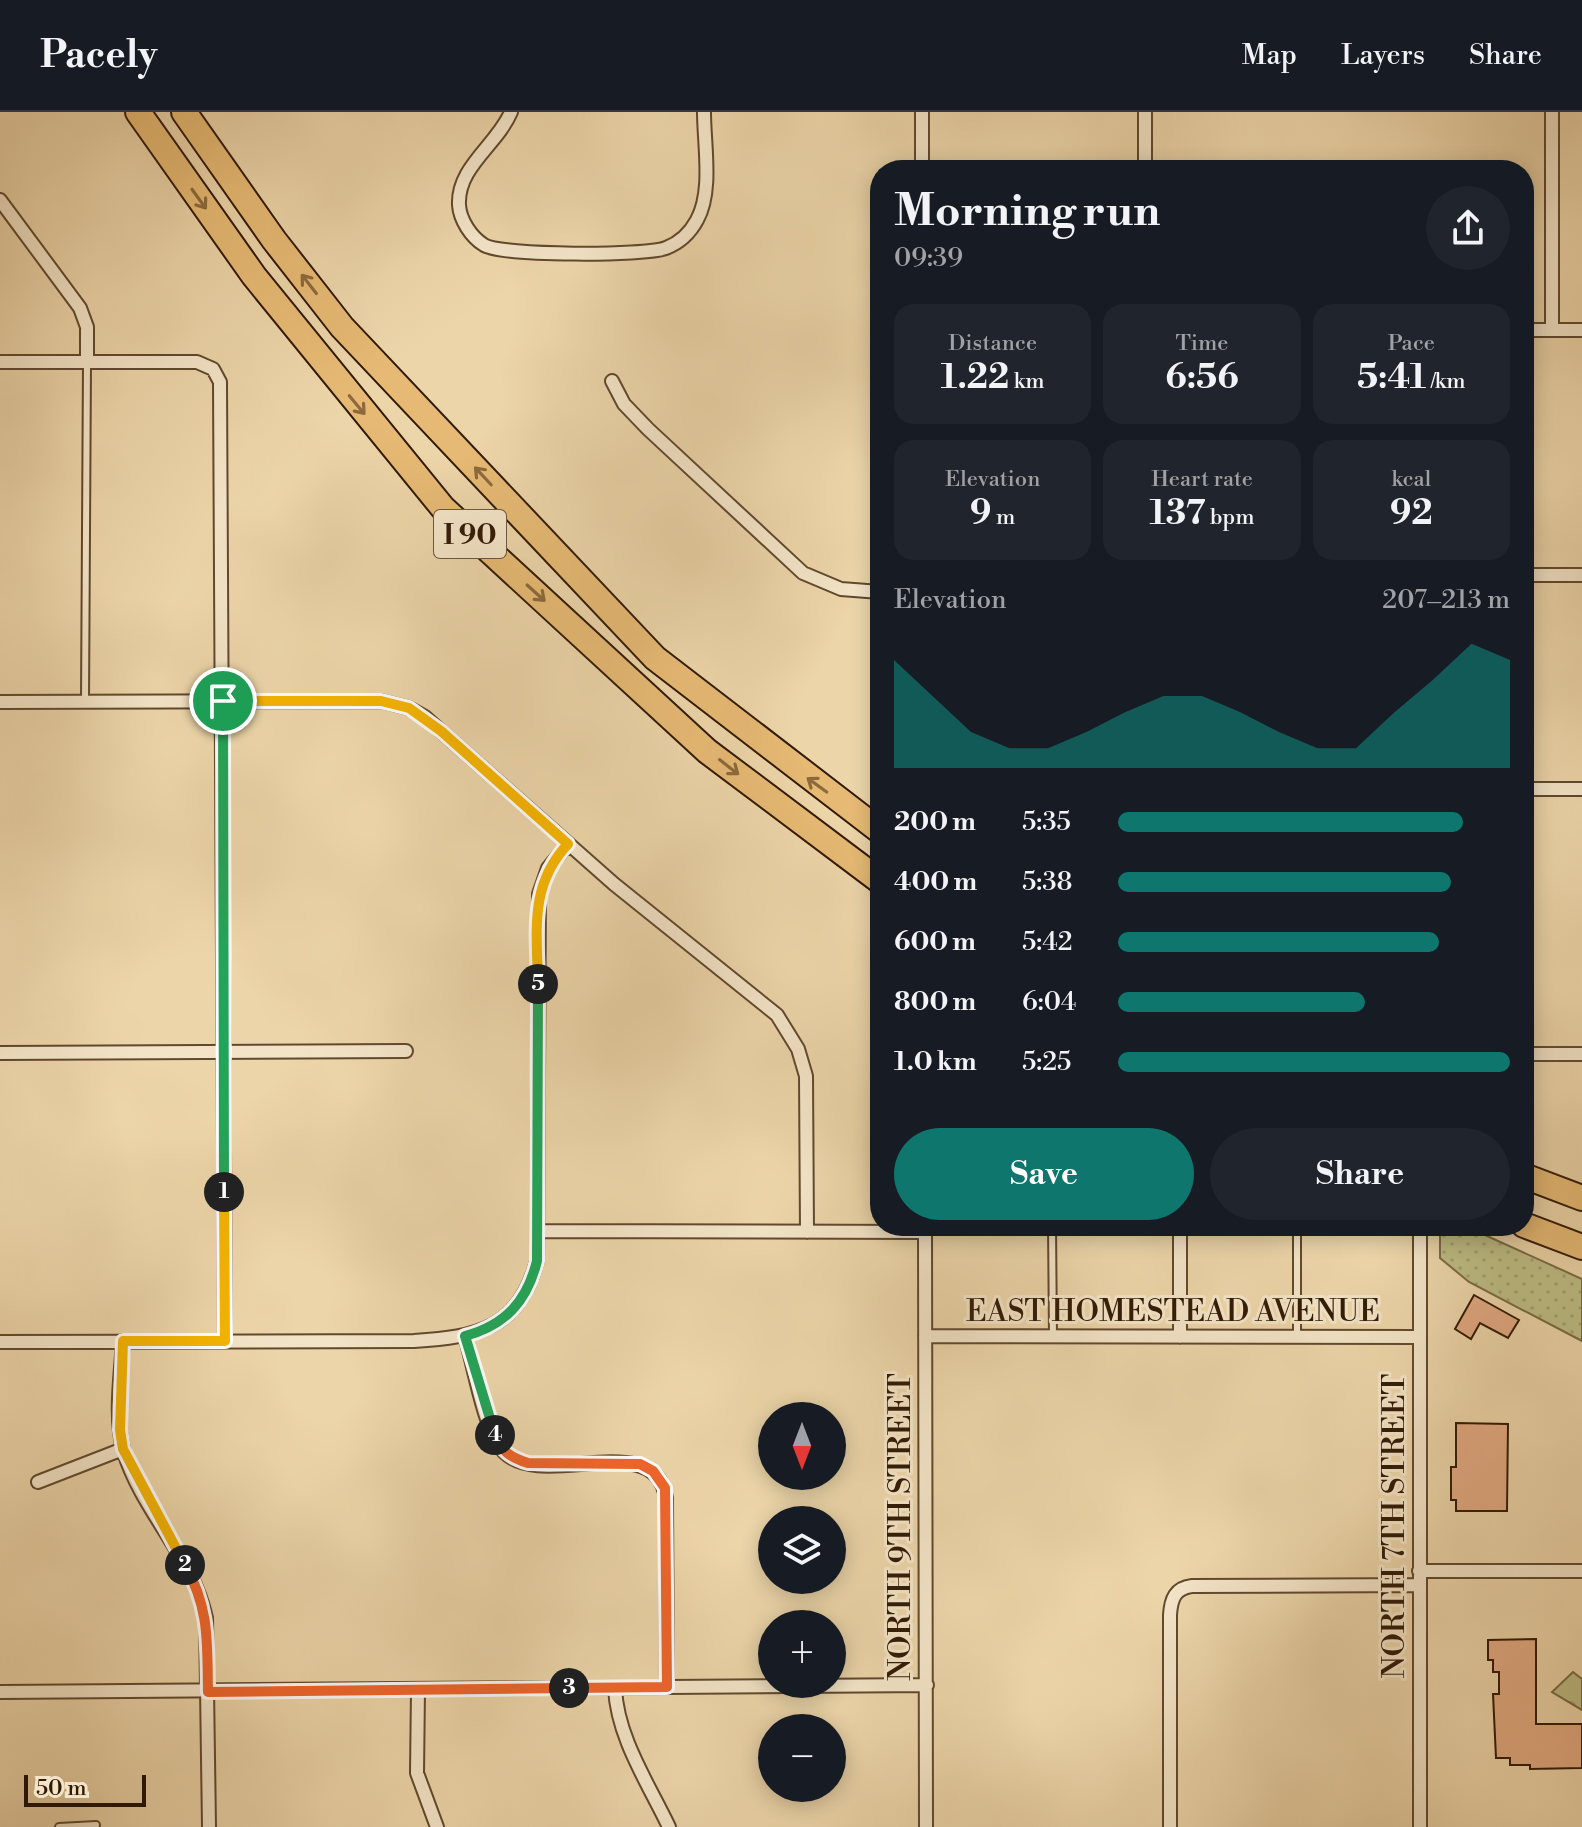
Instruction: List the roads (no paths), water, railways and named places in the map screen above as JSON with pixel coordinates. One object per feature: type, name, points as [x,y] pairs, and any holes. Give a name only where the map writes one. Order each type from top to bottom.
[{"type":"highway","name":"I 90","points":[[130,112],[179,172]]},
{"type":"highway","name":"I 90","points":[[138,112],[304,340],[443,508],[707,751],[870,873]]},
{"type":"highway","name":"I 90","points":[[184,112],[274,240],[342,327],[655,658],[870,823]]},
{"type":"highway","points":[[1534,1180],[1582,1198]]},
{"type":"highway","points":[[1534,1229],[1581,1247]]},
{"type":"street","points":[[511,112],[493,142],[467,171],[459,192],[459,207],[468,229],[484,245],[521,252],[651,251],[678,242],[691,230],[703,205],[704,112]]},
{"type":"street","points":[[922,112],[922,160]]},
{"type":"street","points":[[1145,112],[1145,160]]},
{"type":"street","points":[[1552,112],[1552,330]]},
{"type":"street","points":[[0,200],[80,308],[87,327],[87,362]]},
{"type":"street","points":[[1534,330],[1582,330]]},
{"type":"street","points":[[0,362],[197,362],[216,372],[220,382],[225,1341]]},
{"type":"street","points":[[612,381],[624,404],[640,421],[793,565],[815,580],[841,589],[870,591]]},
{"type":"street","points":[[1534,575],[1582,575]]},
{"type":"street","points":[[0,702],[381,701],[409,708],[441,731],[568,844],[760,997],[789,1032],[806,1076],[807,1232]]},
{"type":"street","points":[[1534,789],[1582,789]]},
{"type":"street","points":[[0,1342],[414,1341],[465,1336],[506,1318],[527,1291],[537,1261],[539,894],[548,868],[568,844]]},
{"type":"street","points":[[0,1053],[406,1051]]},
{"type":"street","points":[[1534,1054],[1582,1054]]},
{"type":"street","points":[[539,1231],[870,1230]]},
{"type":"street","name":"NORTH 9TH STREET","points":[[925,1236],[926,1827]]},
{"type":"street","points":[[1180,1236],[1180,1337]]},
{"type":"street","name":"NORTH 7TH STREET","points":[[1420,1236],[1420,1827]]},
{"type":"street","points":[[465,1336],[493,1429],[502,1449],[510,1457],[540,1464],[640,1464],[660,1479],[666,1498],[667,1687]]},
{"type":"street","name":"EAST HOMESTEAD AVENUE","points":[[925,1336],[1420,1337]]},
{"type":"street","points":[[123,1341],[120,1430],[123,1449],[202,1600],[208,1692],[209,1827]]},
{"type":"street","points":[[38,1482],[123,1449]]},
{"type":"street","points":[[1419,1571],[1582,1571]]},
{"type":"street","points":[[1170,1827],[1170,1615],[1175,1595],[1192,1586],[1419,1585]]},
{"type":"street","points":[[0,1692],[927,1685]]},
{"type":"street","points":[[615,1688],[618,1718],[669,1827]]},
{"type":"street","points":[[418,1690],[417,1773],[421,1791],[437,1827]]},
{"type":"lane","points":[[85,701],[87,362]]},
{"type":"lane","points":[[1052,1236],[1053,1337]]},
{"type":"lane","points":[[1297,1236],[1297,1337]]},
{"type":"lane","points":[[59,1827],[96,1825]]}]
